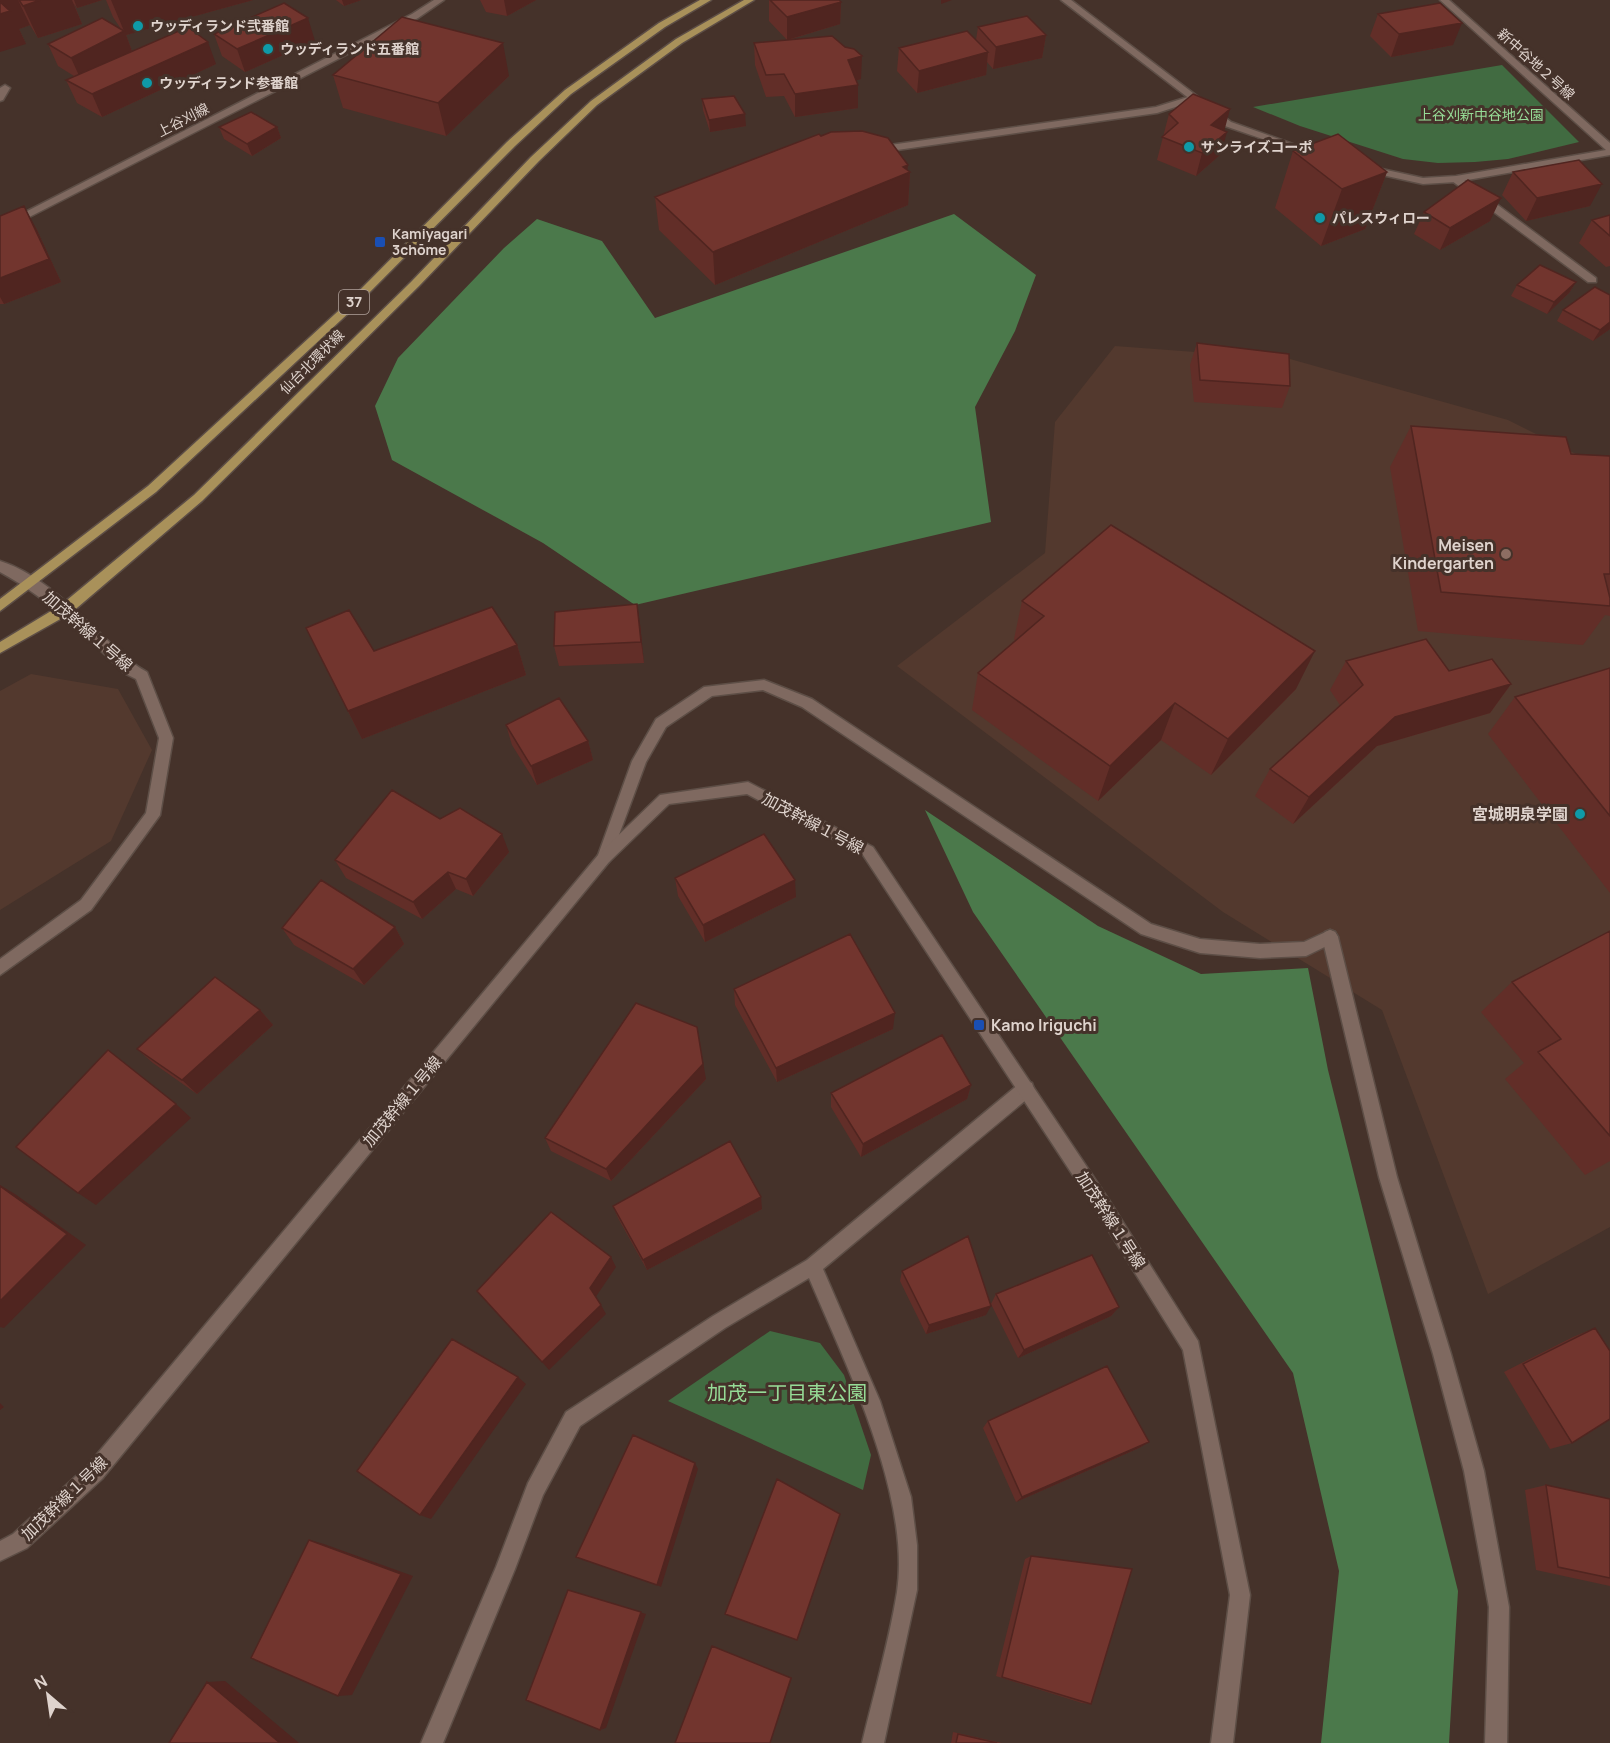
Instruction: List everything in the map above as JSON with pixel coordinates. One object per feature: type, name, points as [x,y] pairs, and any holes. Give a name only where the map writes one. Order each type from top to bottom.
[{"type":"main road","name":"仙台北環状線","points":[[0,606],[161,481],[351,305],[511,144],[568,92],[662,25],[707,0]]},
{"type":"main road","name":"仙台北環状線","points":[[0,648],[66,609],[198,498],[415,284],[535,159],[594,104],[679,41],[750,0]]},
{"type":"street","name":"上谷刈線","points":[[0,229],[405,21],[440,0]]},
{"type":"street","points":[[1065,0],[1228,123],[1323,157]]},
{"type":"street","name":"新中谷地２号線","points":[[1444,0],[1610,150]]},
{"type":"street","points":[[0,98],[5,88]]},
{"type":"street","points":[[864,152],[1157,110],[1194,98]]},
{"type":"street","points":[[1355,166],[1423,181],[1456,179],[1610,150]]},
{"type":"street","points":[[1456,179],[1592,280]]},
{"type":"street","name":"加茂幹線１号線","points":[[0,566],[32,583],[66,609],[129,669],[142,676],[166,738],[153,815],[86,905],[0,968]]},
{"type":"street","points":[[604,858],[639,761],[661,723],[709,691],[764,685],[807,703],[1146,929],[1200,946],[1260,951],[1306,949],[1330,937],[1388,1177],[1442,1354],[1474,1470],[1499,1607],[1496,1743]]},
{"type":"street","name":"加茂幹線１号線","points":[[0,1551],[20,1541],[95,1472],[604,858],[664,799],[748,788],[868,851],[1026,1089],[1192,1347],[1240,1595],[1222,1743]]},
{"type":"street","points":[[432,1743],[505,1569],[535,1490],[573,1419],[719,1322],[813,1266],[1026,1089]]},
{"type":"street","points":[[813,1266],[872,1401],[900,1497],[908,1545],[907,1590],[873,1743]]},
{"type":"shaded area","points":[[1115,346],[1290,359],[1508,420],[1610,471],[1610,1227],[1488,1294],[1382,1010],[1223,912],[897,666],[1045,553],[1055,422]]},
{"type":"shaded area","points":[[31,674],[118,689],[152,750],[111,841],[0,910],[0,691]]},
{"type":"green space","name":"上谷刈新中谷地公園","points":[[1502,65],[1579,142],[1508,159],[1438,163],[1403,159],[1300,126],[1253,107]]},
{"type":"green space","points":[[954,214],[1036,275],[1015,331],[975,407],[991,522],[635,605],[543,543],[392,460],[375,406],[398,358],[504,248],[537,219],[602,241],[655,318]]},
{"type":"green space","points":[[925,810],[1098,926],[1201,974],[1308,968],[1328,1070],[1458,1591],[1449,1743],[1321,1743],[1339,1571],[1293,1373],[973,912]]},
{"type":"green space","name":"加茂一丁目東公園","points":[[770,1331],[820,1343],[844,1375],[871,1455],[863,1490],[668,1401]]},
{"type":"building","points":[[19,0],[40,0],[23,6]]},
{"type":"building","points":[[770,0],[839,0],[841,2],[787,17]]},
{"type":"building","points":[[0,2],[10,11],[0,14]]},
{"type":"building","points":[[284,3],[308,18],[237,49],[214,34]]},
{"type":"building","points":[[1440,3],[1462,23],[1399,34],[1378,14]]},
{"type":"building","points":[[1027,16],[1046,35],[996,47],[978,27]]},
{"type":"building","points":[[402,17],[503,43],[438,103],[333,75]]},
{"type":"building","points":[[102,18],[124,31],[71,58],[48,44]]},
{"type":"building","points":[[188,27],[208,42],[92,94],[66,80]]},
{"type":"building","points":[[967,31],[988,52],[919,71],[899,48]]},
{"type":"building","points":[[832,36],[845,47],[854,49],[862,56],[848,60],[858,85],[795,94],[784,74],[766,75],[754,43]]},
{"type":"building","points":[[1193,94],[1230,109],[1211,125],[1227,132],[1202,153],[1162,137],[1178,123],[1169,114]]},
{"type":"building","points":[[734,96],[745,114],[709,120],[702,99]]},
{"type":"building","points":[[251,112],[277,127],[247,144],[219,127]]},
{"type":"building","points":[[862,131],[888,138],[908,165],[903,167],[910,172],[713,252],[655,197],[819,134],[821,136],[831,132]]},
{"type":"building","points":[[1338,134],[1387,172],[1342,189],[1293,151]]},
{"type":"building","points":[[1579,160],[1602,184],[1537,198],[1513,172]]},
{"type":"building","points":[[1468,180],[1501,198],[1450,228],[1424,212]]},
{"type":"building","points":[[24,206],[49,259],[0,278],[0,216]]},
{"type":"building","points":[[1610,215],[1610,236],[1592,220]]},
{"type":"building","points":[[1540,265],[1576,282],[1554,302],[1517,285]]},
{"type":"building","points":[[1595,287],[1610,295],[1610,322],[1600,330],[1563,310]]},
{"type":"building","points":[[1197,343],[1289,354],[1290,386],[1200,380]]},
{"type":"building","points":[[1411,426],[1566,437],[1571,454],[1610,456],[1610,574],[1604,574],[1610,606],[1441,592]]},
{"type":"building","points":[[1111,525],[1315,651],[1228,739],[1175,703],[1110,766],[978,673],[1044,616],[1022,601]]},
{"type":"building","points":[[637,604],[641,642],[554,646],[555,612]]},
{"type":"building","points":[[492,607],[517,645],[348,711],[306,628],[349,610],[374,651]]},
{"type":"building","points":[[1426,639],[1449,671],[1492,659],[1511,684],[1395,717],[1309,797],[1270,769],[1363,685],[1346,661]]},
{"type":"building","points":[[1610,668],[1610,816],[1515,697]]},
{"type":"building","points":[[559,698],[588,741],[531,766],[506,725]]},
{"type":"building","points":[[392,790],[440,819],[460,808],[502,834],[466,879],[448,872],[413,902],[335,860]]},
{"type":"building","points":[[764,834],[795,880],[703,925],[675,878]]},
{"type":"building","points":[[321,880],[395,927],[353,969],[282,928]]},
{"type":"building","points":[[1610,931],[1610,1136],[1538,1052],[1561,1039],[1512,982]]},
{"type":"building","points":[[850,934],[895,1013],[776,1068],[734,989]]},
{"type":"building","points":[[215,977],[260,1010],[182,1080],[137,1049]]},
{"type":"building","points":[[636,1003],[697,1027],[703,1064],[606,1169],[545,1138]]},
{"type":"building","points":[[942,1035],[971,1085],[863,1144],[831,1093]]},
{"type":"building","points":[[108,1050],[176,1104],[78,1193],[16,1147]]},
{"type":"building","points":[[730,1141],[761,1197],[643,1260],[613,1206]]},
{"type":"building","points":[[0,1186],[67,1234],[0,1301]]},
{"type":"building","points":[[551,1212],[611,1257],[590,1288],[601,1305],[542,1362],[477,1291]]},
{"type":"building","points":[[968,1236],[991,1306],[929,1325],[902,1271]]},
{"type":"building","points":[[1092,1255],[1119,1307],[1024,1350],[996,1294]]},
{"type":"building","points":[[1595,1328],[1610,1351],[1610,1419],[1572,1443],[1523,1364]]},
{"type":"building","points":[[452,1339],[518,1377],[420,1515],[357,1471]]},
{"type":"building","points":[[1107,1366],[1149,1442],[1022,1497],[988,1421]]},
{"type":"building","points":[[633,1435],[695,1463],[657,1585],[576,1557]]},
{"type":"building","points":[[777,1479],[840,1514],[797,1640],[725,1614]]},
{"type":"building","points":[[1546,1485],[1610,1499],[1610,1578],[1558,1567]]},
{"type":"building","points":[[309,1540],[401,1574],[338,1696],[251,1658]]},
{"type":"building","points":[[1031,1556],[1132,1569],[1091,1704],[1002,1677]]},
{"type":"building","points":[[568,1590],[641,1612],[600,1730],[526,1700]]},
{"type":"building","points":[[712,1646],[791,1678],[770,1743],[675,1743]]},
{"type":"building","points":[[207,1682],[280,1743],[169,1743]]},
{"type":"building","points":[[958,1734],[997,1743],[956,1743]]},
{"type":"place","name":"ウッディランド弐番館","points":[[138,26]]},
{"type":"place","name":"ウッディランド五番館","points":[[268,49]]},
{"type":"place","name":"ウッディランド参番館","points":[[147,83]]},
{"type":"place","name":"サンライズコーポ","points":[[1189,147]]},
{"type":"place","name":"パレスウィロー","points":[[1320,218]]},
{"type":"place","name":"Kamiyagari 3chōme","points":[[380,242]]},
{"type":"place","name":"Meisen Kindergarten","points":[[1506,554]]},
{"type":"place","name":"宮城明泉学園","points":[[1580,814]]},
{"type":"place","name":"Kamo Iriguchi","points":[[979,1025]]}]
